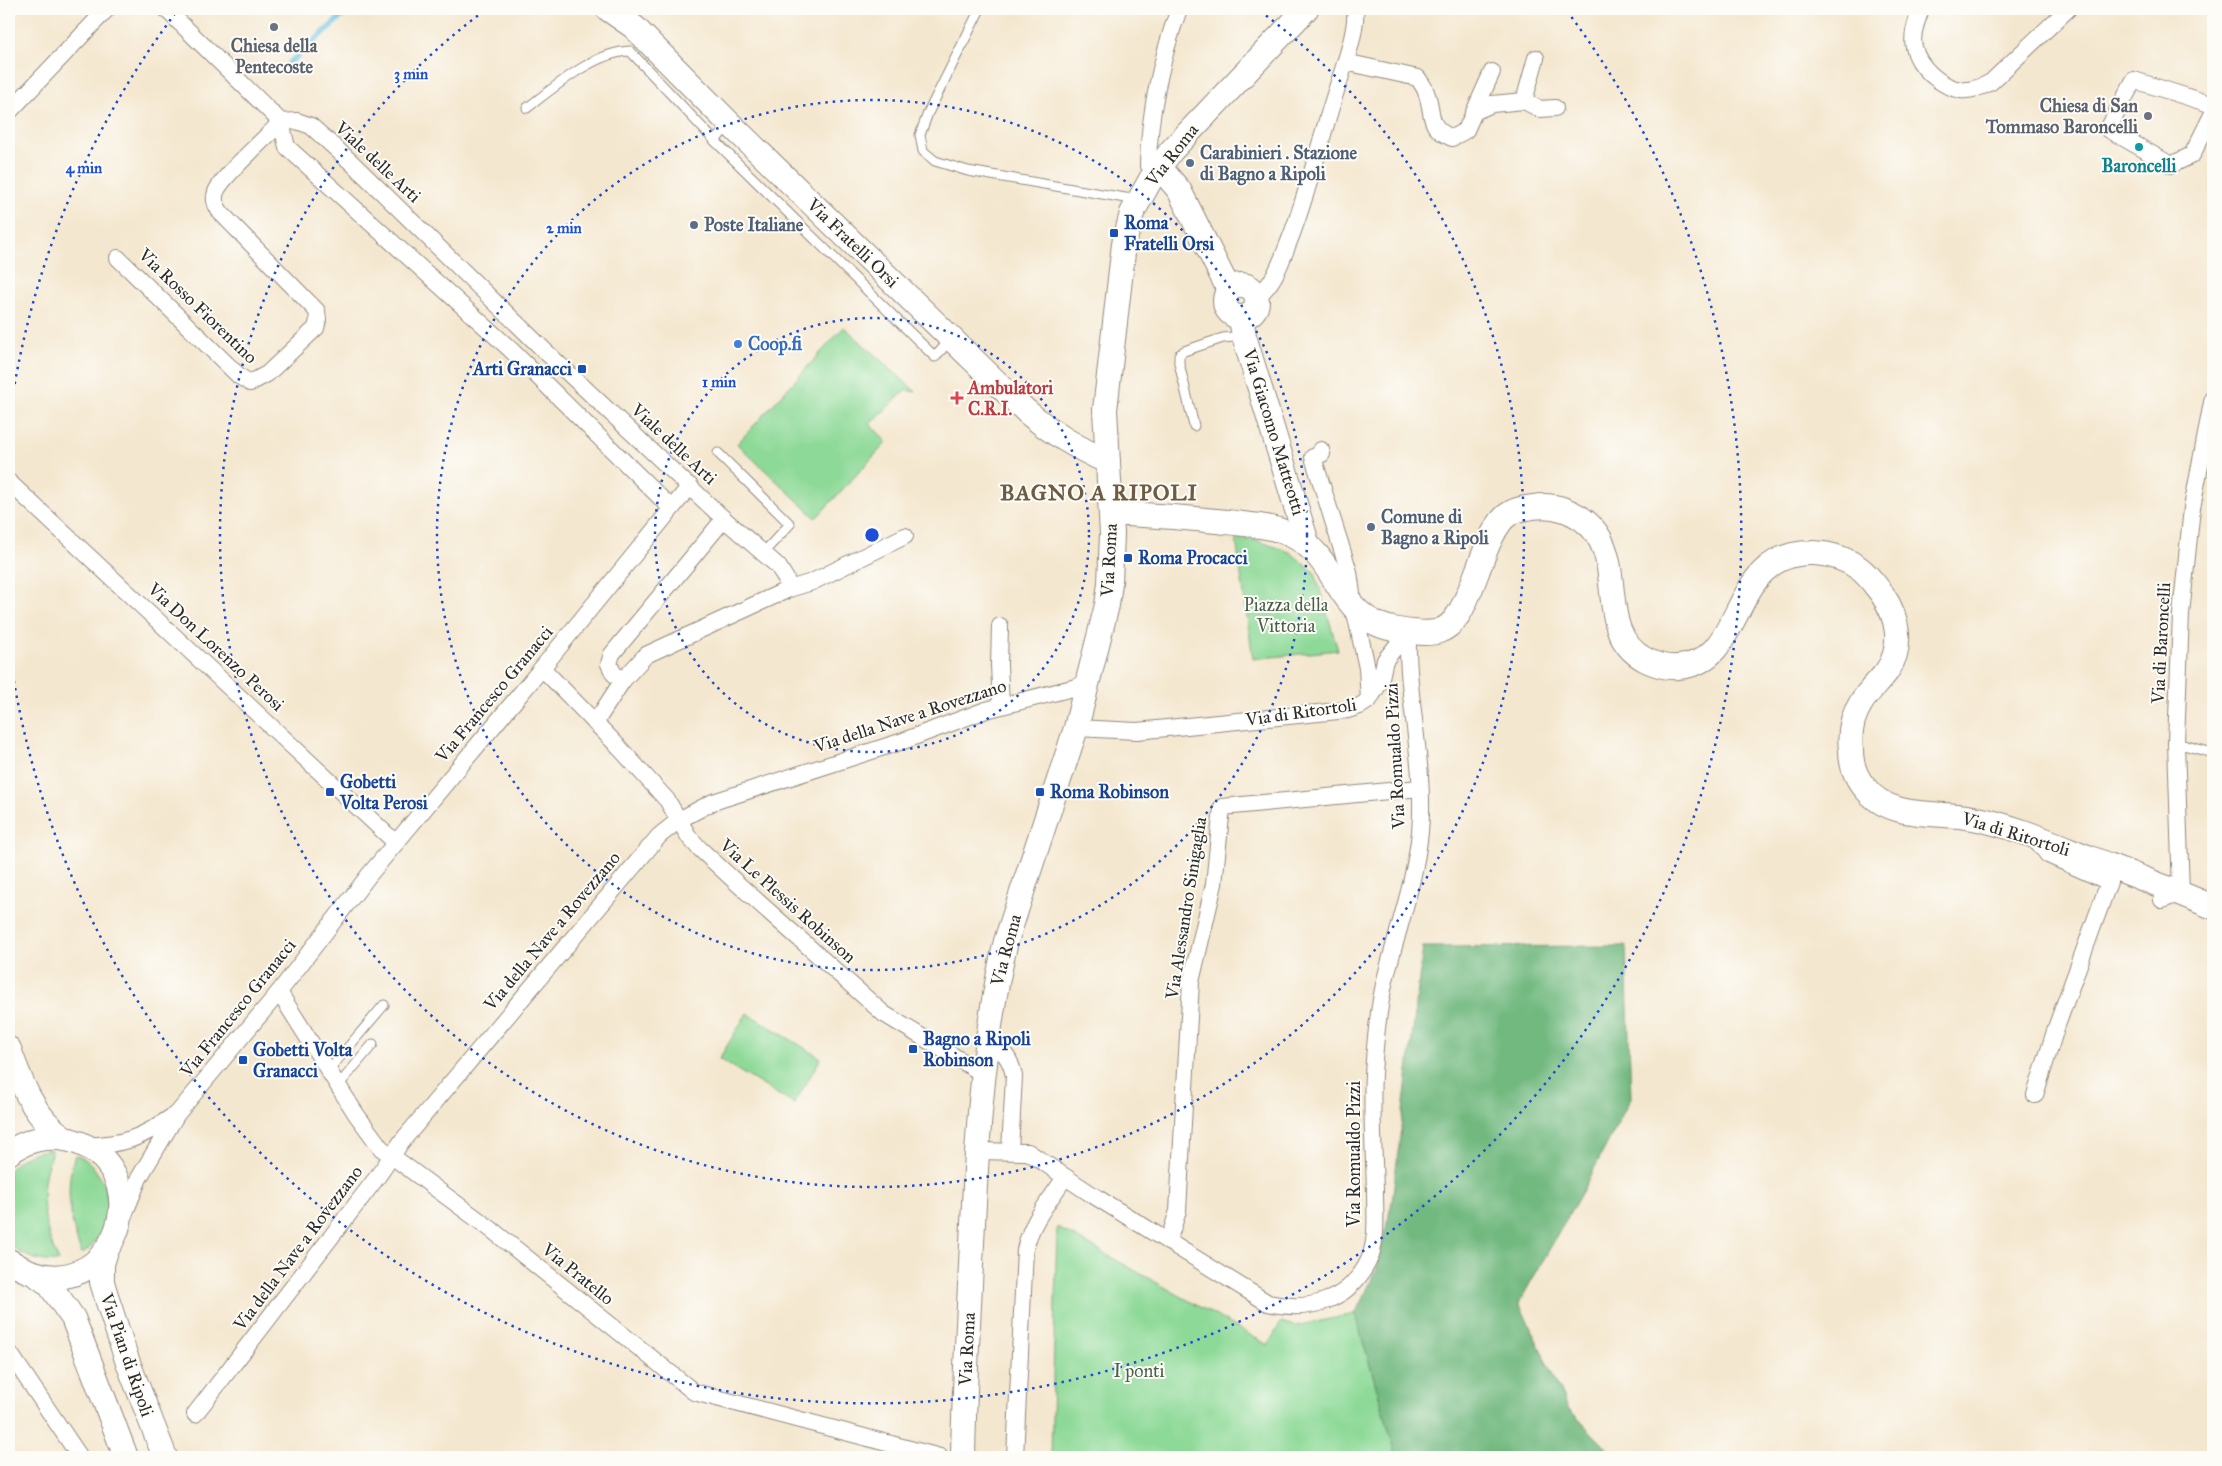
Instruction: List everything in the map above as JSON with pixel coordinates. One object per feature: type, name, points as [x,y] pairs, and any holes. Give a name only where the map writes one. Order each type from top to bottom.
[{"type":"street","points":[[9,112],[107,9]]},
{"type":"street","points":[[166,9],[281,122],[287,147],[510,349],[671,508]]},
{"type":"street","name":"Via Fratelli Orsi","points":[[608,9],[634,27],[722,132],[952,338],[985,372],[1050,432],[1108,462]]},
{"type":"street","points":[[1156,171],[1148,164],[1150,134],[1171,31],[1179,9]]},
{"type":"street","name":"Via Roma","points":[[963,1457],[978,1151],[987,1041],[998,975],[1006,941],[1076,728],[1088,684],[1110,583],[1111,512],[1105,424],[1106,396],[1126,234],[1138,200],[1156,171],[1193,127],[1306,9]]},
{"type":"street","points":[[1256,296],[1265,290],[1271,281],[1291,238],[1344,62],[1354,25],[1355,9]]},
{"type":"street","points":[[1921,9],[1913,38],[1916,53],[1924,67],[1940,82],[1961,90],[1980,88],[1991,82],[2068,9]]},
{"type":"street","points":[[1524,101],[1536,58]]},
{"type":"street","points":[[1344,62],[1418,78],[1427,93],[1431,120],[1440,132],[1452,138],[1466,130],[1492,72]]},
{"type":"street","points":[[2213,105],[2134,80],[2108,129],[2171,165],[2192,155],[2213,113]]},
{"type":"street","points":[[1476,111],[1492,104],[1524,101],[1540,109],[1555,108]]},
{"type":"street","name":"Viale delle Arti","points":[[281,122],[297,121],[311,126],[352,163],[525,332],[724,519],[764,552],[782,571],[789,589]]},
{"type":"street","name":"Via Rosso Fiorentino","points":[[118,258],[239,376],[250,382],[267,374],[316,328],[318,320],[317,311],[221,213],[215,206],[214,198],[221,182],[281,122]]},
{"type":"street","name":"Via Giacomo Matteotti","points":[[1156,171],[1167,176],[1179,190],[1229,290],[1224,298],[1225,307],[1243,327],[1308,546]]},
{"type":"street","points":[[1229,290],[1233,287],[1244,285],[1250,288],[1256,296],[1255,310],[1248,316],[1243,327]]},
{"type":"street","points":[[510,349],[525,332]]},
{"type":"street","name":"Via di Baroncelli","points":[[2198,900],[2176,743],[2181,614],[2192,508],[2213,396]]},
{"type":"street","points":[[1321,450],[1322,454],[1313,457],[1350,572],[1354,608],[1367,668],[1369,700]]},
{"type":"street","name":"Via Don Lorenzo Perosi","points":[[9,482],[396,843]]},
{"type":"street","name":"Via Francesco Granacci","points":[[118,1230],[139,1178],[177,1114],[279,992],[369,874],[542,668],[690,486]]},
{"type":"street","name":"Via di Ritortoli","points":[[1076,728],[1137,731],[1348,710],[1360,706],[1369,700],[1380,682],[1385,660],[1408,632],[1438,632],[1446,629],[1453,622],[1475,583],[1495,528],[1509,514],[1527,507],[1551,506],[1581,517],[1589,524],[1605,547],[1614,614],[1622,638],[1635,653],[1655,664],[1666,667],[1692,665],[1708,656],[1726,635],[1755,579],[1774,563],[1784,558],[1808,553],[1837,557],[1851,563],[1868,576],[1888,602],[1897,623],[1896,647],[1893,660],[1888,670],[1860,703],[1850,735],[1851,757],[1857,775],[1865,788],[1878,802],[1903,812],[1952,814],[2033,835],[2198,900]]},
{"type":"street","points":[[1111,512],[1258,526],[1292,535],[1308,546],[1363,618],[1379,626],[1408,632]]},
{"type":"street","points":[[623,680],[614,674],[609,664],[612,654],[724,519]]},
{"type":"street","points":[[595,723],[623,680],[651,652],[789,589],[812,582],[905,536]]},
{"type":"street","points":[[1000,626],[1001,706]]},
{"type":"street","name":"Via Romualdo Pizzi","points":[[1010,1151],[1028,1152],[1257,1298],[1268,1303],[1293,1308],[1319,1304],[1336,1296],[1360,1276],[1373,1246],[1376,1222],[1373,1075],[1377,1032],[1385,981],[1418,850],[1422,809],[1417,738],[1407,649],[1408,632]]},
{"type":"street","name":"Via Le Plessis Robinson","points":[[542,668],[667,800],[699,848],[868,1001],[903,1026],[985,1075]]},
{"type":"street","name":"Via della Nave a Rovezzano","points":[[195,1414],[402,1141],[659,836],[679,820],[712,802],[903,741],[1001,706],[1088,684]]},
{"type":"street","name":"Via Alessandro Sinigaglia","points":[[1168,1242],[1178,1212],[1191,982],[1214,884],[1222,807],[1420,788]]},
{"type":"street","points":[[2033,835],[2048,855],[2109,882],[2056,1028],[2035,1095]]},
{"type":"street","name":"Via Pratello","points":[[279,992],[328,1071],[368,1132],[381,1148],[492,1230],[694,1392],[940,1457]]},
{"type":"street","points":[[978,1151],[1010,1151],[1014,1076],[1010,1060],[987,1041]]},
{"type":"street","name":"Via Pian di Ripoli","points":[[9,1049],[23,1090],[56,1133],[100,1157],[115,1178],[121,1205],[118,1230],[106,1251],[102,1264],[102,1282],[127,1360],[165,1457]]},
{"type":"street","name":"Via Francesco Granacci","points":[[76,1143],[126,1142],[150,1132],[177,1114]]},
{"type":"street","points":[[9,1153],[35,1140],[56,1138],[76,1143]]},
{"type":"street","points":[[1014,1457],[1025,1250],[1031,1230],[1040,1211],[1065,1177]]},
{"type":"street","name":"Via Pian di Ripoli","points":[[35,1275],[51,1277],[76,1273],[87,1267],[106,1251]]},
{"type":"street","name":"Via Pian di Ripoli","points":[[9,1261],[50,1284],[73,1318],[126,1457]]},
{"type":"street","points":[[9,1276],[18,1274],[35,1275]]},
{"type":"street","points":[[9,1352],[80,1457]]},
{"type":"lane","points":[[980,9],[928,113],[920,135],[923,151],[935,161],[968,171],[1138,200]]},
{"type":"lane","name":"Via Fratelli Orsi","points":[[527,108],[600,58],[618,51],[630,50],[722,132]]},
{"type":"lane","points":[[1194,426],[1179,355],[1184,351],[1223,338],[1243,327]]},
{"type":"lane","points":[[718,453],[790,524],[764,552]]},
{"type":"lane","points":[[2176,743],[2213,753]]},
{"type":"lane","points":[[328,1071],[384,1005]]},
{"type":"lane","points":[[338,1086],[373,1044]]},
{"type":"green space","points":[[844,327],[916,392],[906,390],[870,424],[887,442],[816,518],[737,444]]},
{"type":"green space","name":"Piazza della Vittoria","points":[[1236,539],[1255,540],[1290,552],[1315,573],[1338,650],[1253,659]]},
{"type":"green space","points":[[1626,946],[1631,1098],[1583,1190],[1519,1303],[1568,1408],[1615,1457],[1397,1457],[1355,1314],[1376,1271],[1392,1202],[1423,947]]},
{"type":"green space","points":[[747,1013],[821,1058],[794,1104],[719,1059]]},
{"type":"green space","points":[[51,1149],[43,1197],[45,1219],[54,1251],[59,1261],[31,1258],[19,1252],[9,1242],[9,1170],[28,1155]]},
{"type":"green space","points":[[75,1155],[90,1163],[94,1168],[102,1181],[108,1203],[107,1214],[100,1235],[84,1253],[81,1253],[71,1217],[69,1192]]},
{"type":"green space","name":"I ponti","points":[[1057,1227],[1268,1345],[1281,1322],[1295,1326],[1355,1314],[1397,1457],[1051,1457]]},
{"type":"waterway","points":[[288,64],[350,9]]},
{"type":"place","name":"Chiesa della Pentecoste","points":[[274,27]]},
{"type":"place","name":"Chiesa di San Tommaso Baroncelli","points":[[2148,116]]},
{"type":"place","name":"Baroncelli","points":[[2139,147]]},
{"type":"place","name":"Carabinieri . Stazione di Bagno a Ripoli","points":[[1190,163]]},
{"type":"place","name":"Poste Italiane","points":[[694,225]]},
{"type":"place","name":"Roma Fratelli Orsi","points":[[1114,233]]},
{"type":"place","name":"Coop.fi","points":[[738,344]]},
{"type":"place","name":"Arti Granacci","points":[[582,369]]},
{"type":"place","name":"Ambulatori C.R.I.","points":[[957,398]]},
{"type":"place","name":"Comune di Bagno a Ripoli","points":[[1371,527]]},
{"type":"place","name":"Roma Procacci","points":[[1128,558]]},
{"type":"place","name":"Gobetti Volta Perosi","points":[[330,792]]},
{"type":"place","name":"Roma Robinson","points":[[1040,792]]},
{"type":"place","name":"Bagno a Ripoli Robinson","points":[[913,1049]]},
{"type":"place","name":"Gobetti Volta Granacci","points":[[243,1060]]},
{"type":"district","name":"BAGNO A RIPOLI","points":[[1099,492]]}]
